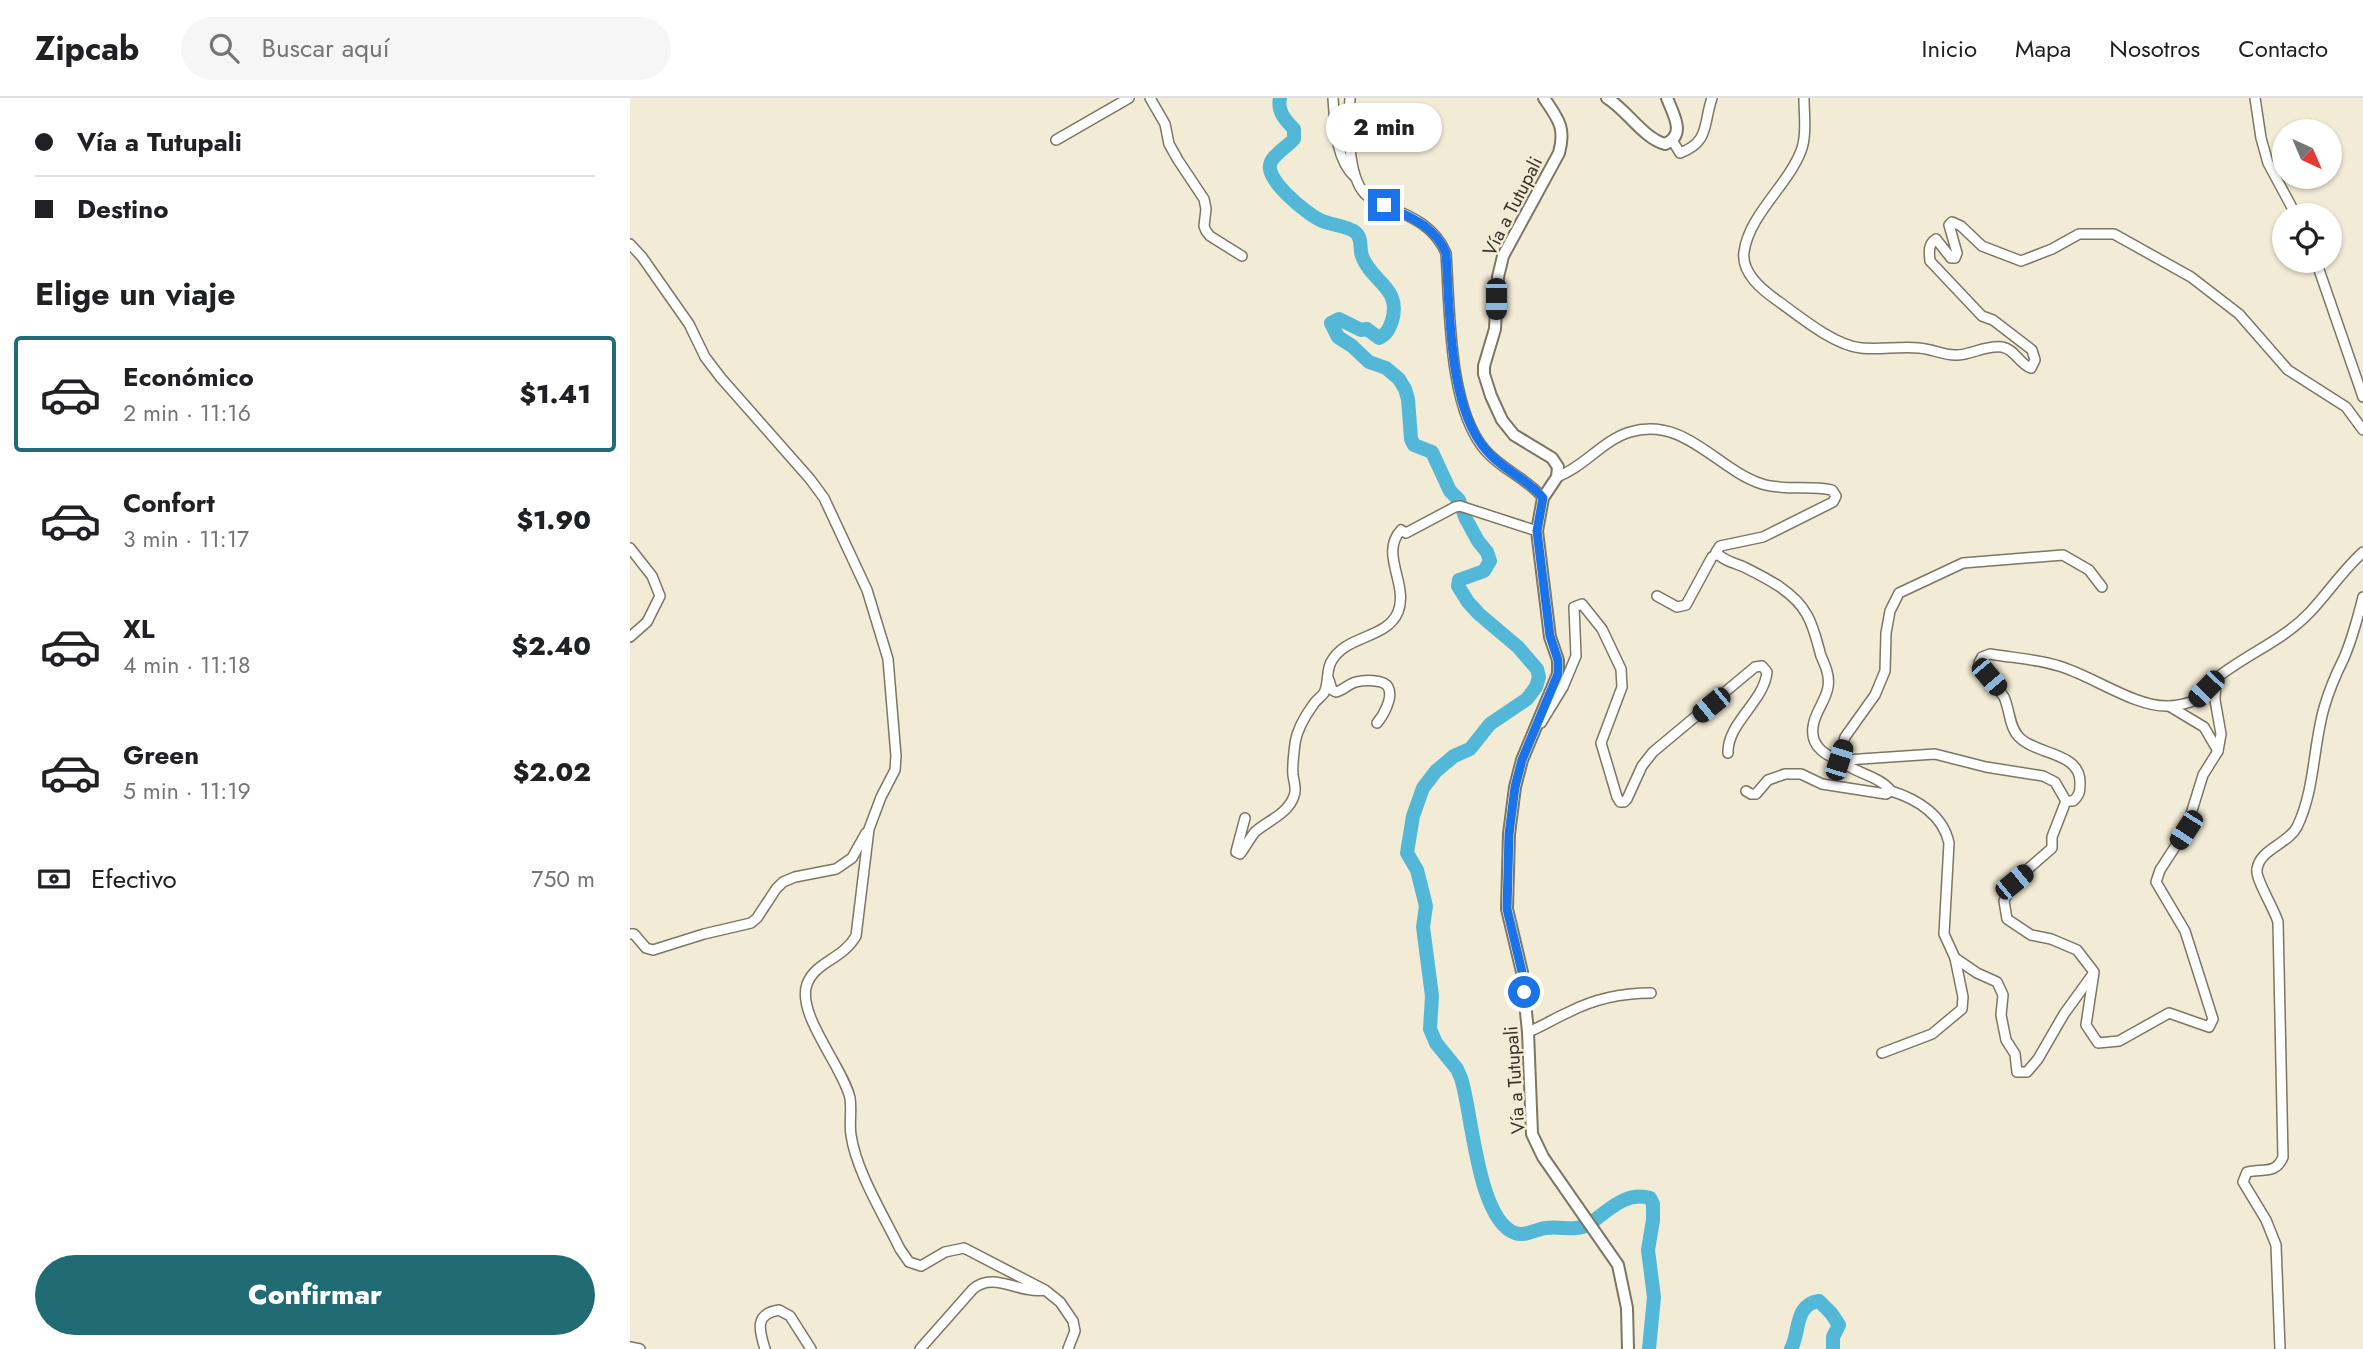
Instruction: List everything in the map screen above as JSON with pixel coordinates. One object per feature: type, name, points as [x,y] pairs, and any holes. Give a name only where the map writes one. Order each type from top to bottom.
[{"type":"street","points":[[1056,140],[1129,98]]},
{"type":"street","points":[[1150,98],[1165,124],[1178,160],[1205,199],[1206,231],[1242,256]]},
{"type":"street","points":[[1333,98],[1342,160],[1357,178]]},
{"type":"street","points":[[1350,98],[1351,153],[1357,178],[1365,195],[1429,227],[1446,253],[1452,330],[1463,409],[1483,447],[1492,458],[1533,485],[1543,498]]},
{"type":"street","name":"Vía a Tutupali","points":[[1544,98],[1561,124],[1562,141],[1559,153],[1503,256],[1498,277],[1493,342],[1486,358],[1484,374],[1502,420],[1514,435],[1552,458],[1558,467],[1558,477],[1543,498],[1537,531],[1550,636],[1558,660],[1558,674],[1534,729],[1515,787],[1509,834],[1507,909],[1522,972],[1528,1032],[1532,1134],[1542,1157],[1618,1265],[1626,1308],[1628,1349]]},
{"type":"street","points":[[1607,98],[1662,144],[1672,141],[1678,127],[1668,98]]},
{"type":"street","points":[[1672,141],[1680,153],[1702,139],[1712,98]]},
{"type":"street","points":[[1804,98],[1803,148],[1794,168],[1748,236],[1744,254],[1746,270],[1766,293],[1809,323],[1849,345],[1862,348],[1903,346],[1957,356],[1994,346],[2007,348],[2025,366],[2031,368],[2035,360],[2032,350],[1993,320],[1982,316],[1930,261],[1929,249],[1932,242],[1936,239],[1951,258],[1955,258],[1957,253],[1949,225],[1952,222],[1961,226],[1982,246],[2021,261],[2052,250],[2079,234],[2114,234],[2191,277],[2239,314],[2288,370],[2346,407],[2363,430]]},
{"type":"street","points":[[2255,98],[2261,138],[2269,163],[2289,203]]},
{"type":"street","points":[[630,244],[690,324],[713,368],[824,498],[867,590],[888,659],[896,756],[895,770],[869,829],[852,858],[846,863],[836,869],[783,882],[751,923],[653,950],[646,948],[636,936],[630,934]]},
{"type":"street","points":[[2320,273],[2363,397]]},
{"type":"street","points":[[1558,477],[1573,471],[1617,437],[1636,430],[1651,429],[1685,437],[1738,472],[1764,485],[1802,489],[1825,488],[1835,493],[1833,502],[1763,537],[1720,546],[1686,605],[1677,607],[1657,596]]},
{"type":"street","points":[[1245,818],[1237,848],[1240,854],[1252,835],[1274,820],[1294,797],[1297,733],[1309,710],[1325,691],[1329,665],[1343,648],[1390,625],[1398,611],[1401,589],[1391,551],[1397,533],[1401,530],[1406,534],[1460,507],[1537,531]]},
{"type":"street","points":[[630,548],[652,576],[660,596],[647,622],[630,637]]},
{"type":"street","points":[[2169,706],[2195,700],[2216,678],[2248,655],[2283,636],[2309,614],[2351,562],[2363,552]]},
{"type":"street","points":[[1717,554],[1778,587],[1797,601],[1805,611],[1829,683],[1813,726],[1813,735],[1822,752],[1839,760],[1935,754],[1947,756],[1986,767],[2043,776],[2055,782],[2066,801]]},
{"type":"street","points":[[1839,760],[1846,737],[1875,695],[1885,671],[1886,633],[1890,611],[1899,593],[1963,563],[2063,555],[2089,570],[2102,587]]},
{"type":"street","points":[[2280,1349],[2276,1245],[2270,1227],[2243,1180],[2250,1170],[2272,1170],[2283,1157],[2278,922],[2270,898],[2258,881],[2257,869],[2264,856],[2296,829],[2314,769],[2323,710],[2363,597]]},
{"type":"street","points":[[1534,729],[1540,725],[1563,687],[1576,656],[1574,607],[1582,604],[1602,629],[1621,669],[1622,687],[1601,743],[1620,802],[1624,803],[1627,799],[1642,766],[1653,752],[1755,667],[1762,666],[1767,672],[1766,679],[1758,698],[1728,745],[1728,753]]},
{"type":"street","points":[[2066,801],[2073,801],[2078,797],[2081,791],[2080,776],[2069,761],[2034,748],[2016,734],[2004,699],[1980,669],[1982,657],[1990,654],[2058,665],[2138,699],[2169,706],[2204,727],[2218,751]]},
{"type":"street","points":[[1328,675],[1332,690],[1336,692],[1356,682],[1387,684],[1388,701],[1377,723]]},
{"type":"street","points":[[2066,801],[2052,837],[2052,848],[2014,882],[2004,901],[2007,919],[2031,934],[2077,950],[2094,972],[2086,1025],[2098,1043],[2119,1041],[2169,1013],[2208,1027],[2213,1019],[2185,931],[2156,883],[2160,870],[2186,830],[2203,775],[2218,751],[2221,734],[2216,678]]},
{"type":"street","points":[[1839,760],[1849,769],[1920,804],[1942,822],[1949,844],[1944,934],[1955,958],[1962,1009],[1932,1034],[1882,1053]]},
{"type":"street","points":[[1746,791],[1755,794],[1768,780],[1784,774],[1801,774],[1822,784],[1885,794],[1891,791]]},
{"type":"street","points":[[869,829],[856,936],[849,947],[813,973],[805,996],[821,1040],[850,1098],[851,1135],[857,1161],[905,1258],[913,1265],[921,1266],[946,1252],[964,1248],[1045,1290],[1060,1302],[1073,1321],[1075,1331],[1068,1349]]},
{"type":"street","points":[[1955,958],[1977,973],[1997,982],[2003,996],[2001,1015],[2006,1040],[2015,1054],[2017,1072],[2027,1072],[2038,1059],[2064,1014],[2094,972]]},
{"type":"street","points":[[1528,1032],[1602,999],[1651,993]]},
{"type":"street","points":[[920,1349],[981,1283],[996,1282],[1036,1291],[1045,1290]]},
{"type":"street","points":[[765,1349],[760,1338],[761,1322],[767,1314],[779,1310],[790,1317],[811,1349]]},
{"type":"street","points":[[630,1347],[640,1349]]},
{"type":"waterway","points":[[1280,98],[1281,111],[1294,129],[1294,139],[1271,162],[1273,177],[1296,203],[1314,216],[1357,234],[1366,265],[1393,300],[1392,321],[1384,335],[1379,338],[1367,329],[1361,330],[1339,319],[1331,323],[1338,337],[1369,362],[1386,368],[1399,379],[1405,389],[1411,439],[1414,445],[1432,452],[1450,491],[1459,500],[1466,519],[1490,561],[1484,571],[1459,580],[1458,586],[1479,614],[1518,647],[1537,669],[1539,677],[1536,687],[1527,699],[1490,724],[1470,749],[1454,756],[1436,771],[1423,788],[1413,816],[1407,853],[1417,870],[1426,906],[1423,927],[1432,996],[1430,1029],[1436,1043],[1461,1078],[1484,1187],[1502,1224],[1519,1234],[1546,1228],[1579,1228],[1625,1200],[1633,1197],[1650,1198],[1653,1204],[1653,1220],[1648,1250],[1654,1297],[1649,1349]]},
{"type":"waterway","points":[[1791,1349],[1802,1313],[1811,1303],[1819,1301],[1839,1325],[1833,1337],[1833,1349]]},
{"type":"route","points":[[1384,205],[1422,222],[1441,242],[1446,253],[1452,330],[1463,409],[1483,447],[1492,458],[1533,485],[1543,498],[1537,531],[1550,636],[1558,660],[1558,674],[1522,760],[1515,787],[1509,834],[1507,909],[1524,992]]}]
